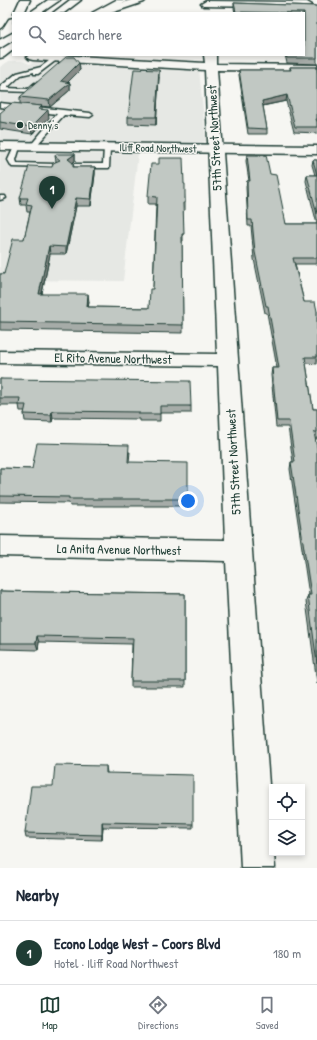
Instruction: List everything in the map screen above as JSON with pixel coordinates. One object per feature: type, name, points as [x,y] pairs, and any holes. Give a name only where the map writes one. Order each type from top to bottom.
[{"type":"main road","points":[[19,12],[25,0]]},
{"type":"main road","points":[[36,12],[55,0]]},
{"type":"main road","points":[[43,12],[55,0]]},
{"type":"main road","points":[[59,12],[76,0]]},
{"type":"main road","points":[[99,12],[123,0]]},
{"type":"main road","points":[[104,12],[141,0]]},
{"type":"main road","points":[[207,6],[306,2],[311,15]]},
{"type":"main road","points":[[0,45],[8,32]]},
{"type":"main road","points":[[0,55],[12,46]]},
{"type":"main road","points":[[0,62],[12,56]]},
{"type":"main road","points":[[33,57],[210,61],[317,68]]},
{"type":"main road","name":"57th Street Northwest","points":[[210,61],[258,868]]},
{"type":"main road","name":"Iliff Road Northwest","points":[[0,146],[317,150]]},
{"type":"main road","name":"El Rito Avenue Northwest","points":[[0,357],[227,360]]},
{"type":"main road","name":"La Anita Avenue Northwest","points":[[0,546],[238,551]]},
{"type":"lane","points":[[30,79],[56,58]]},
{"type":"lane","points":[[42,68],[42,79]]},
{"type":"lane","points":[[1,89],[19,74],[42,68]]},
{"type":"lane","points":[[16,90],[24,84]]},
{"type":"lane","points":[[1,89],[29,91],[37,84]]},
{"type":"lane","points":[[0,104],[62,113],[90,115]]},
{"type":"lane","points":[[32,147],[62,113]]},
{"type":"lane","points":[[16,147],[12,160],[15,165],[55,166]]},
{"type":"lane","points":[[74,166],[106,166],[107,148]]},
{"type":"shaded area","points":[[40,60],[106,66],[199,69],[206,141],[200,144],[0,141],[0,67],[9,61],[22,61],[30,64]]},
{"type":"shaded area","points":[[0,152],[138,154],[123,281],[0,280]]},
{"type":"building","points":[[234,3],[317,6],[317,58],[287,58],[286,56],[305,56],[305,12],[236,12]]},
{"type":"building","points":[[66,57],[74,57],[79,63],[61,81],[70,83],[49,100],[20,97]]},
{"type":"building","points":[[290,67],[317,67],[317,127],[295,127],[287,95],[262,101],[267,129],[248,128],[239,70],[291,70]]},
{"type":"building","points":[[134,69],[159,70],[156,117],[128,117]]},
{"type":"building","points":[[12,103],[42,106],[39,109],[48,110],[31,127],[0,122],[0,113]]},
{"type":"building","points":[[56,154],[75,154],[68,159],[73,163],[73,167],[95,167],[91,199],[76,198],[66,247],[49,246],[39,294],[88,294],[87,307],[149,308],[150,289],[153,289],[157,197],[148,196],[151,164],[159,164],[159,158],[183,158],[185,203],[183,203],[184,234],[182,234],[183,325],[0,322],[0,274],[4,274],[13,239],[24,239],[32,205],[26,204],[28,198],[20,198],[29,166],[52,167],[53,163],[60,160],[55,156]]},
{"type":"building","points":[[247,155],[266,155],[270,174],[276,175],[286,224],[317,224],[317,258],[293,258],[304,302],[315,302],[317,311],[317,357],[305,357],[313,409],[317,409],[317,432],[314,432],[317,448],[317,664],[308,595],[311,595],[291,462],[295,462],[289,421],[277,421],[272,368],[279,368],[268,306],[266,306],[255,252],[252,220],[248,220],[247,181],[250,181]]},
{"type":"building","points":[[313,160],[317,160],[317,175]]},
{"type":"building","points":[[307,175],[317,175],[317,214]]},
{"type":"building","points":[[0,379],[190,381],[191,406],[160,406],[160,414],[139,414],[139,412],[52,411],[51,415],[24,414],[26,405],[19,405],[20,398],[0,398]]},
{"type":"building","points":[[37,443],[129,445],[128,462],[188,463],[188,499],[69,499],[69,497],[0,496],[0,468],[32,469]]},
{"type":"building","points":[[0,591],[185,594],[185,681],[131,681],[133,638],[37,636],[36,643],[0,643]]},
{"type":"building","points":[[55,765],[106,766],[106,773],[193,775],[193,824],[102,822],[102,835],[25,833],[31,786],[53,786]]},
{"type":"place","name":"Denny's","points":[[20,125]]},
{"type":"place","name":"Econo Lodge West - Coors Blvd","points":[[52,209]]}]
